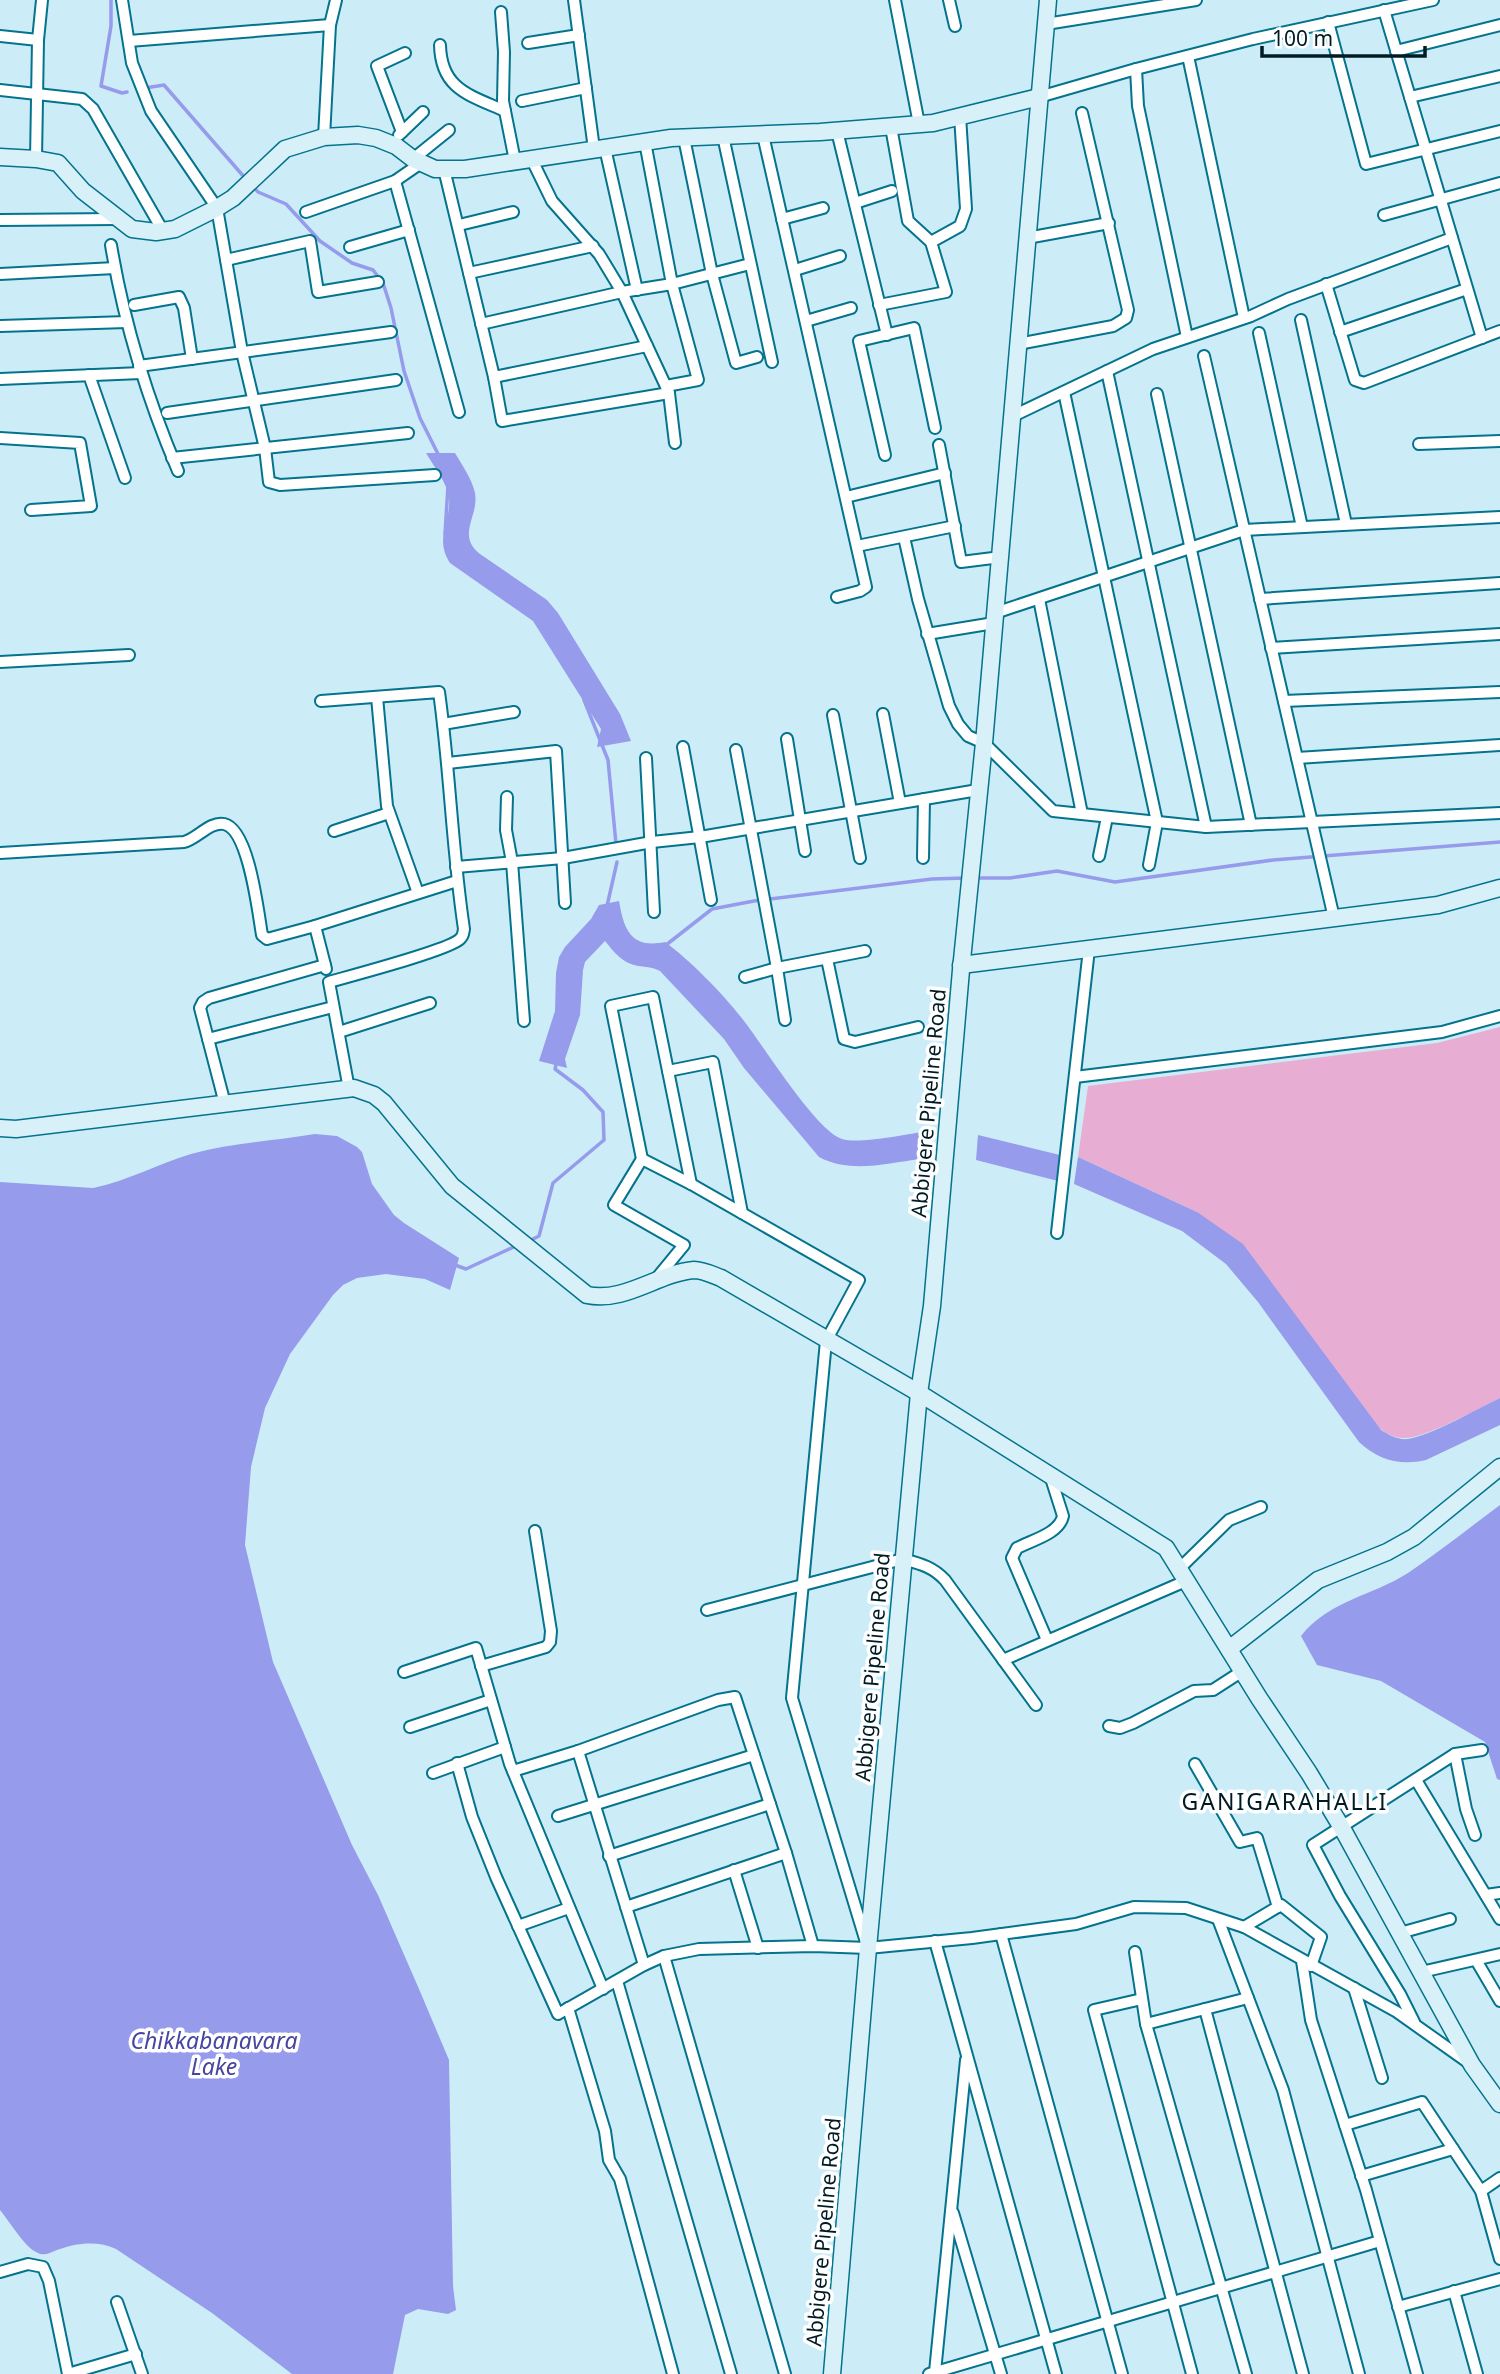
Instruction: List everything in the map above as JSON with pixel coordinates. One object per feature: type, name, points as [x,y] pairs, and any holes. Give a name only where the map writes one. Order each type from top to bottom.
[{"type":"street","points":[[36,159],[38,40],[42,0]]},
{"type":"street","points":[[122,0],[132,63],[151,111],[218,208],[242,352],[265,448],[269,482],[274,485],[435,475]]},
{"type":"street","points":[[324,137],[330,25],[336,0]]},
{"type":"street","points":[[574,0],[586,88],[636,290]]},
{"type":"street","points":[[895,0],[919,124]]},
{"type":"street","points":[[949,0],[955,26]]},
{"type":"street","name":"Abbigere Pipeline Road","points":[[832,2374],[867,1948],[919,1393],[932,1306],[961,965],[1001,557],[1048,0]]},
{"type":"street","points":[[1046,24],[1196,0]]},
{"type":"street","points":[[0,157],[58,163],[83,191],[132,229],[163,231],[176,229],[218,208],[285,149],[324,137],[358,135],[376,138],[435,169],[465,169],[684,138],[837,131],[919,124],[1039,97],[1136,69],[1328,22],[1433,0]]},
{"type":"street","points":[[1384,10],[1482,338]]},
{"type":"street","points":[[501,12],[504,52],[503,102],[523,160],[552,201],[593,246],[622,292],[667,389],[675,443]]},
{"type":"street","points":[[1328,22],[1366,164],[1500,131]]},
{"type":"street","points":[[1396,51],[1500,24]]},
{"type":"street","points":[[129,41],[330,25]]},
{"type":"street","points":[[528,43],[579,35]]},
{"type":"street","points":[[0,36],[38,40]]},
{"type":"street","points":[[440,45],[440,62],[448,79],[476,98],[505,111]]},
{"type":"street","points":[[402,132],[377,66],[405,53]]},
{"type":"street","points":[[1188,56],[1244,318]]},
{"type":"street","points":[[1136,69],[1138,106],[1187,337]]},
{"type":"street","points":[[1410,97],[1500,76]]},
{"type":"street","points":[[522,101],[586,88]]},
{"type":"street","points":[[0,90],[82,100],[93,109],[163,231]]},
{"type":"street","points":[[390,144],[423,112]]},
{"type":"street","points":[[1018,344],[1113,326],[1126,318],[1128,310],[1082,113]]},
{"type":"street","points":[[931,242],[960,226],[966,209],[960,116]]},
{"type":"street","points":[[879,305],[946,292],[931,242],[908,221],[891,127]]},
{"type":"street","points":[[306,212],[395,181],[449,130]]},
{"type":"street","points":[[837,131],[887,335]]},
{"type":"street","points":[[763,135],[866,587],[837,597]]},
{"type":"street","points":[[723,136],[772,362]]},
{"type":"street","points":[[684,138],[712,274],[736,363],[757,357]]},
{"type":"street","points":[[444,169],[502,421],[667,389],[698,380],[672,284],[645,142]]},
{"type":"street","points":[[395,181],[459,412]]},
{"type":"street","points":[[1384,215],[1500,183]]},
{"type":"street","points":[[855,203],[892,191]]},
{"type":"street","points":[[782,219],[823,208]]},
{"type":"street","points":[[459,225],[513,212]]},
{"type":"street","points":[[0,220],[117,219]]},
{"type":"street","points":[[1027,238],[1109,223]]},
{"type":"street","points":[[350,247],[409,230]]},
{"type":"street","points":[[1011,417],[1153,349],[1244,318],[1326,284],[1452,238]]},
{"type":"street","points":[[226,260],[310,241],[318,292],[378,282]]},
{"type":"street","points":[[111,245],[140,370],[178,471]]},
{"type":"street","points":[[469,273],[593,246]]},
{"type":"street","points":[[794,270],[840,256]]},
{"type":"street","points":[[481,324],[622,292],[672,284],[750,264]]},
{"type":"street","points":[[0,274],[115,268]]},
{"type":"street","points":[[1326,284],[1355,380],[1364,383],[1500,331]]},
{"type":"street","points":[[1340,332],[1468,289]]},
{"type":"street","points":[[134,305],[179,297],[183,302],[192,359]]},
{"type":"street","points":[[806,321],[851,309]]},
{"type":"street","points":[[1301,320],[1346,524]]},
{"type":"street","points":[[0,326],[127,322]]},
{"type":"street","points":[[886,454],[859,341],[914,328],[935,428]]},
{"type":"street","points":[[0,379],[140,370],[192,359],[391,332]]},
{"type":"street","points":[[1259,333],[1302,527]]},
{"type":"street","points":[[494,377],[647,345]]},
{"type":"street","points":[[1204,356],[1334,918]]},
{"type":"street","points":[[1107,371],[1206,827]]},
{"type":"street","points":[[89,375],[125,478]]},
{"type":"street","points":[[167,414],[396,380]]},
{"type":"street","points":[[1064,391],[1157,822],[1149,865]]},
{"type":"street","points":[[1157,394],[1251,825]]},
{"type":"street","points":[[172,458],[408,433]]},
{"type":"street","points":[[0,438],[80,443],[91,506],[31,510]]},
{"type":"street","points":[[1419,444],[1500,441]]},
{"type":"street","points":[[939,445],[961,562],[1001,557]]},
{"type":"street","points":[[846,497],[945,473]]},
{"type":"street","points":[[927,634],[995,618],[1039,599],[1244,530],[1500,517]]},
{"type":"street","points":[[857,546],[955,526]]},
{"type":"street","points":[[904,537],[927,634],[949,706],[958,724],[968,736],[984,743],[1053,811],[1206,827],[1500,813]]},
{"type":"street","points":[[1260,599],[1500,583]]},
{"type":"street","points":[[1039,599],[1082,814]]},
{"type":"street","points":[[1271,648],[1500,634]]},
{"type":"street","points":[[0,662],[129,655]]},
{"type":"street","points":[[321,701],[439,692],[464,929],[458,941],[328,982]]},
{"type":"street","points":[[1284,701],[1500,692]]},
{"type":"street","points":[[377,697],[387,806],[418,893]]},
{"type":"street","points":[[443,724],[514,712]]},
{"type":"street","points":[[883,713],[900,803]]},
{"type":"street","points":[[833,715],[860,858]]},
{"type":"street","points":[[787,739],[805,851]]},
{"type":"street","points":[[1297,758],[1500,745]]},
{"type":"street","points":[[683,747],[711,900]]},
{"type":"street","points":[[736,750],[778,968],[785,1020]]},
{"type":"street","points":[[448,763],[556,751],[565,903]]},
{"type":"street","points":[[646,758],[654,912]]},
{"type":"street","points":[[456,867],[563,858],[978,790]]},
{"type":"street","points":[[507,797],[506,830],[512,862],[524,1021]]},
{"type":"street","points":[[923,858],[924,799]]},
{"type":"street","points":[[334,831],[389,813]]},
{"type":"street","points":[[1099,856],[1107,817]]},
{"type":"street","points":[[0,853],[184,842],[222,823],[239,835],[243,845],[262,935],[267,939],[457,881]]},
{"type":"street","points":[[961,965],[1438,905],[1500,888]]},
{"type":"street","points":[[315,926],[349,1089]]},
{"type":"street","points":[[1057,1233],[1089,949]]},
{"type":"street","points":[[745,977],[865,951]]},
{"type":"street","points":[[827,958],[844,1039],[855,1042],[918,1027]]},
{"type":"street","points":[[225,1104],[200,1008],[203,1002],[325,965]]},
{"type":"street","points":[[653,1283],[684,1245],[614,1205],[642,1158],[611,1006],[653,998],[691,1184]]},
{"type":"street","points":[[339,1032],[430,1003]]},
{"type":"street","points":[[208,1039],[334,1007]]},
{"type":"street","points":[[1075,1077],[1443,1032],[1500,1016]]},
{"type":"street","points":[[668,1071],[713,1062],[742,1213]]},
{"type":"street","points":[[0,1128],[16,1129],[354,1088],[374,1095],[384,1103],[452,1186],[580,1290],[595,1297],[618,1294],[696,1270],[721,1278],[919,1393],[1166,1548],[1342,1828],[1472,2065],[1500,2104]]},
{"type":"street","points":[[642,1158],[859,1280],[827,1340],[793,1698],[867,1948]]},
{"type":"street","points":[[1228,1648],[1318,1580],[1414,1538],[1500,1467]]},
{"type":"street","points":[[1047,1640],[1012,1558],[1017,1548],[1058,1528],[1062,1521],[1050,1475]]},
{"type":"street","points":[[1003,1660],[1184,1574],[1229,1520],[1261,1507]]},
{"type":"street","points":[[481,1666],[545,1647],[550,1642],[551,1631],[535,1531]]},
{"type":"street","points":[[707,1610],[903,1559],[935,1569],[945,1580],[1035,1705]]},
{"type":"street","points":[[404,1672],[476,1648],[513,1771],[603,1989]]},
{"type":"street","points":[[1110,1726],[1120,1728],[1133,1723],[1194,1691],[1213,1690],[1244,1670]]},
{"type":"street","points":[[513,1771],[578,1751],[718,1700],[735,1697],[813,1946]]},
{"type":"street","points":[[410,1727],[491,1700]]},
{"type":"street","points":[[433,1773],[505,1747]]},
{"type":"street","points":[[1415,2024],[1313,1845],[1455,1754],[1482,1750]]},
{"type":"street","points":[[578,1751],[644,1965]]},
{"type":"street","points":[[1455,1754],[1466,1810],[1475,1835]]},
{"type":"street","points":[[558,1816],[754,1755]]},
{"type":"street","points":[[457,1763],[472,1816],[558,2014],[644,1965],[664,1956],[699,1949],[813,1946],[867,1948],[1076,1924],[1134,1907],[1186,1908],[1244,1927],[1397,2012],[1472,2065]]},
{"type":"street","points":[[1195,1764],[1240,1842],[1257,1839],[1278,1907]]},
{"type":"street","points":[[1416,1780],[1500,1919]]},
{"type":"street","points":[[609,1856],[770,1804]]},
{"type":"street","points":[[626,1907],[786,1853]]},
{"type":"street","points":[[734,1870],[758,1948]]},
{"type":"street","points":[[1486,1895],[1500,1893]]},
{"type":"street","points":[[1244,1927],[1281,1905],[1321,1937],[1307,1963],[1311,2020],[1362,2176],[1417,2374]]},
{"type":"street","points":[[519,1926],[569,1908]]},
{"type":"street","points":[[1218,1919],[1283,2090],[1359,2374]]},
{"type":"street","points":[[1400,1933],[1450,1919]]},
{"type":"street","points":[[1001,1934],[1122,2374]]},
{"type":"street","points":[[935,1941],[1056,2374]]},
{"type":"street","points":[[1135,1952],[1146,2024],[1246,2374]]},
{"type":"street","points":[[1421,1972],[1500,1954]]},
{"type":"street","points":[[664,1956],[785,2374]]},
{"type":"street","points":[[1476,1960],[1500,2001]]},
{"type":"street","points":[[617,1981],[731,2374]]},
{"type":"street","points":[[1354,1989],[1382,2078]]},
{"type":"street","points":[[1146,2024],[1248,1998]]},
{"type":"street","points":[[1142,1999],[1094,2010],[1192,2374]]},
{"type":"street","points":[[568,2008],[605,2131],[609,2160],[620,2179],[673,2374]]},
{"type":"street","points":[[1205,2009],[1303,2374]]},
{"type":"street","points":[[966,2054],[939,2372],[1380,2241]]},
{"type":"street","points":[[1345,2125],[1422,2102],[1481,2191],[1500,2259]]},
{"type":"street","points":[[1362,2176],[1453,2149]]},
{"type":"street","points":[[1481,2191],[1500,2178]]},
{"type":"street","points":[[951,2207],[1001,2374]]},
{"type":"street","points":[[0,2272],[28,2264],[43,2267],[49,2281],[67,2374],[136,2354]]},
{"type":"street","points":[[1398,2306],[1500,2279]]},
{"type":"street","points":[[1454,2291],[1477,2374]]},
{"type":"street","points":[[117,2302],[142,2374]]},
{"type":"shaded area","points":[[1500,1027],[1500,1398],[1424,1434],[1400,1438],[1375,1425],[1197,1212],[1078,1157],[1088,1086],[1437,1043]]},
{"type":"water","points":[[426,453],[455,453],[475,493],[469,533],[473,547],[547,600],[558,613],[620,714],[631,741],[597,747],[601,729],[533,621],[450,563],[443,546],[449,507],[448,492]]},
{"type":"water","points":[[619,901],[631,935],[644,943],[665,942],[707,979],[744,1021],[818,1121],[831,1133],[842,1139],[859,1140],[922,1132],[920,1159],[856,1166],[819,1157],[744,1068],[724,1039],[660,971],[627,962],[605,941],[585,962],[580,1015],[565,1059],[567,1068],[539,1061],[555,1011],[559,957],[591,919],[599,905]]},
{"type":"water","name":"Chikkabanavara Lake","points":[[315,1134],[337,1136],[357,1147],[362,1152],[372,1184],[394,1215],[459,1258],[450,1290],[425,1279],[386,1274],[357,1278],[343,1285],[333,1295],[290,1354],[265,1408],[251,1467],[245,1545],[273,1662],[449,2060],[453,2286],[456,2310],[448,2314],[418,2309],[405,2315],[393,2374],[292,2374],[212,2313],[116,2249],[102,2244],[86,2244],[46,2254],[39,2253],[27,2245],[0,2210],[0,1182],[93,1188],[206,1150]]},
{"type":"water","points":[[978,1135],[1064,1156],[1062,1182],[976,1160]]},
{"type":"water","points":[[1078,1157],[1197,1212],[1243,1244],[1381,1430],[1401,1439],[1418,1437],[1500,1398],[1500,1425],[1426,1460],[1416,1462],[1390,1460],[1366,1448],[1258,1302],[1226,1264],[1182,1231],[1074,1184]]},
{"type":"water","points":[[1500,1505],[1500,1780],[1497,1779],[1485,1742],[1381,1681],[1317,1665],[1301,1636],[1312,1624],[1337,1607],[1408,1573]]},
{"type":"waterway","points":[[111,0],[111,26],[101,86],[127,92]]},
{"type":"waterway","points":[[145,88],[164,85],[245,178]]},
{"type":"waterway","points":[[253,186],[258,192],[286,204],[320,241],[352,263],[373,270],[383,283],[404,371],[420,418],[439,456]]},
{"type":"waterway","points":[[445,534],[448,486]]},
{"type":"waterway","points":[[584,700],[608,760],[616,844]]},
{"type":"waterway","points":[[974,878],[1010,878],[1057,871],[1115,882],[1273,860],[1500,842]]},
{"type":"waterway","points":[[607,906],[617,862]]},
{"type":"waterway","points":[[666,945],[712,909],[754,901],[932,879],[966,878]]},
{"type":"waterway","points":[[529,1241],[539,1236],[553,1183],[604,1140],[603,1112],[583,1090],[555,1069],[557,1061]]},
{"type":"waterway","points":[[455,1265],[466,1269],[518,1245]]},
{"type":"district","name":"GANIGARAHALLI","points":[[1285,1801]]}]
